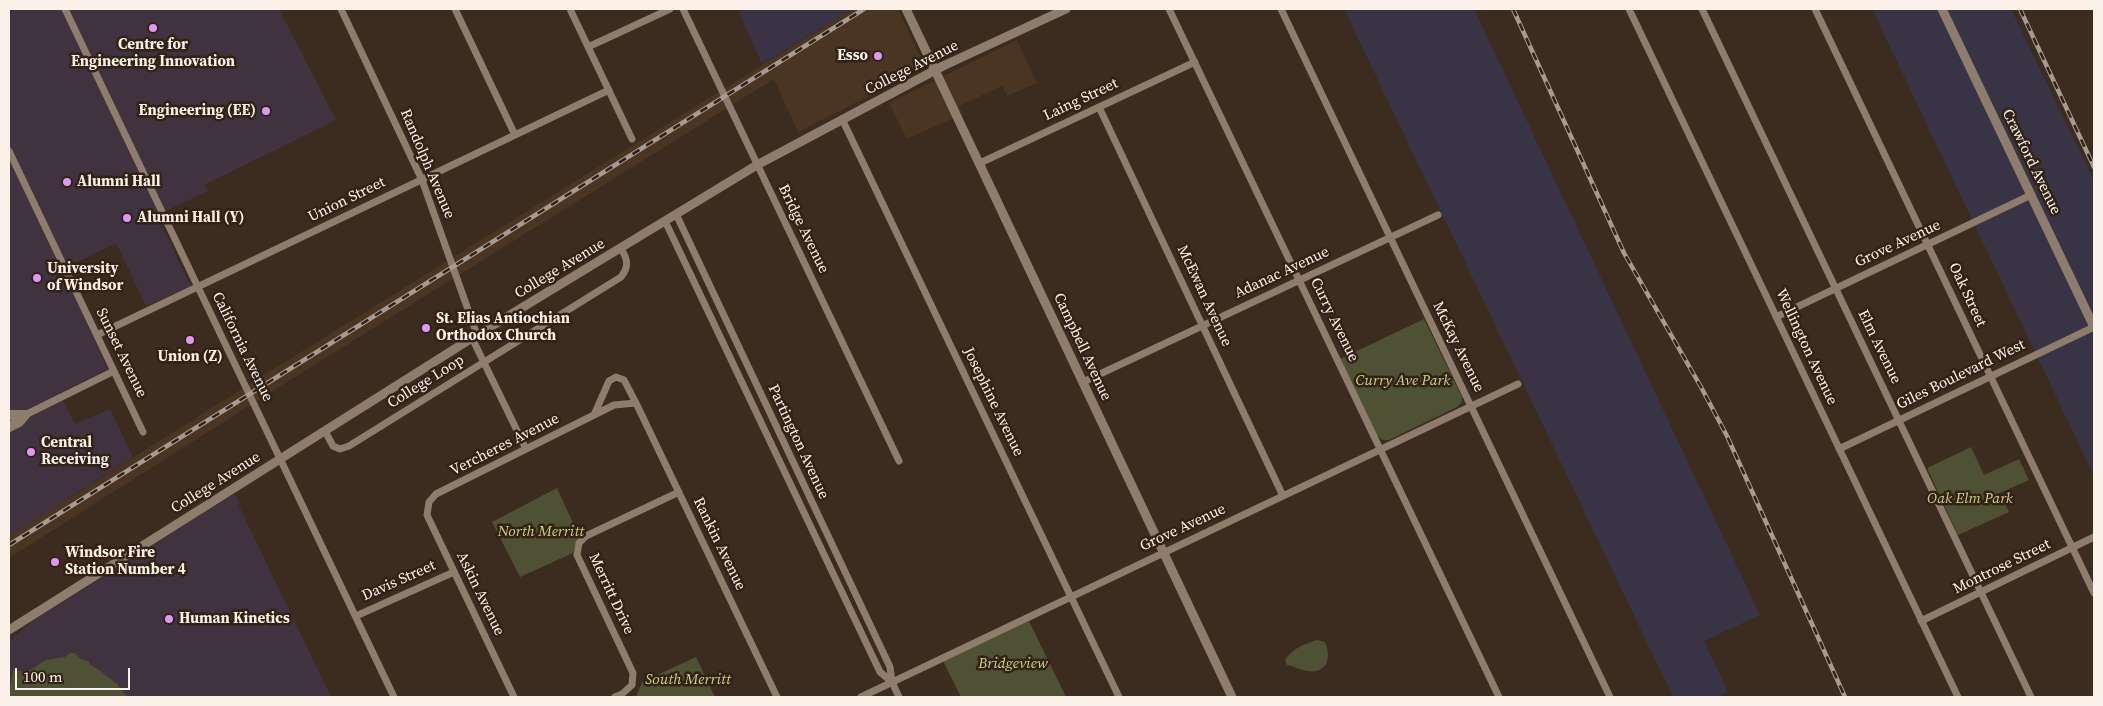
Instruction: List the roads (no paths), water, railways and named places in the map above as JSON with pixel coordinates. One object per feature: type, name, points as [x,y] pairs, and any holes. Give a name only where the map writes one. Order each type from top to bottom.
[{"type":"main road","points":[[9,416],[25,415]]},
{"type":"main road","points":[[9,427],[19,422],[25,415]]},
{"type":"street","name":"California Avenue","points":[[65,9],[394,697]]},
{"type":"street","name":"Randolph Avenue","points":[[341,9],[422,180],[484,362],[526,449]]},
{"type":"street","points":[[455,9],[515,136]]},
{"type":"street","points":[[570,9],[632,139]]},
{"type":"street","points":[[588,47],[670,9]]},
{"type":"street","name":"Bridge Avenue","points":[[683,9],[899,461]]},
{"type":"street","name":"Campbell Avenue","points":[[906,9],[1232,697]]},
{"type":"street","name":"College Avenue","points":[[9,630],[475,337],[757,164],[935,70],[1066,9]]},
{"type":"street","name":"Curry Avenue","points":[[1170,9],[1498,697]]},
{"type":"street","name":"McKay Avenue","points":[[1281,9],[1610,697]]},
{"type":"street","name":"Wellington Avenue","points":[[1629,9],[1958,697]]},
{"type":"street","name":"Elm Avenue","points":[[1702,9],[2032,697]]},
{"type":"street","name":"Oak Street","points":[[1815,9],[2094,593]]},
{"type":"street","name":"Crawford Avenue","points":[[1942,9],[2094,327]]},
{"type":"street","name":"Laing Street","points":[[980,163],[1195,62]]},
{"type":"street","name":"Union Street","points":[[97,335],[609,90]]},
{"type":"street","name":"McEwan Avenue","points":[[1099,107],[1283,496]]},
{"type":"street","name":"Josephine Avenue","points":[[842,119],[1119,697]]},
{"type":"street","name":"Sunset Avenue","points":[[9,151],[143,432]]},
{"type":"street","name":"Grove Avenue","points":[[1776,317],[2031,195]]},
{"type":"street","name":"Partington Avenue","points":[[676,214],[890,667],[892,682],[899,697]]},
{"type":"street","name":"Adanac Avenue","points":[[1083,382],[1438,216]]},
{"type":"street","name":"Partington Avenue","points":[[666,221],[880,672],[892,682]]},
{"type":"street","name":"College Loop","points":[[325,431],[333,446],[340,449],[349,446],[621,276],[626,270],[628,262],[621,249]]},
{"type":"street","name":"Giles Boulevard West","points":[[1839,449],[2094,327]]},
{"type":"street","points":[[25,415],[114,371]]},
{"type":"street","points":[[594,415],[609,381],[616,377],[624,380],[636,403]]},
{"type":"street","name":"Grove Avenue","points":[[861,697],[1518,384]]},
{"type":"street","name":"Vercheres Avenue","points":[[429,502],[436,494],[594,415],[614,406],[636,403]]},
{"type":"street","name":"Rankin Avenue","points":[[636,403],[777,697]]},
{"type":"street","name":"Merritt Drive","points":[[615,697],[632,685],[633,673],[577,555],[579,543],[586,536],[679,492]]},
{"type":"street","name":"Askin Avenue","points":[[429,502],[427,515],[514,697]]},
{"type":"street","name":"Montrose Street","points":[[1922,621],[2094,537]]},
{"type":"street","name":"Davis Street","points":[[356,616],[454,572]]},
{"type":"railway","points":[[9,545],[864,9]]},
{"type":"railway","points":[[1513,9],[1624,253],[1727,436],[1845,697]]},
{"type":"railway","points":[[2020,9],[2094,167]]},
{"type":"place","name":"Centre for Engineering Innovation","points":[[153,28]]},
{"type":"place","name":"Esso","points":[[878,56]]},
{"type":"place","name":"Engineering (EE)","points":[[266,111]]},
{"type":"place","name":"Alumni Hall","points":[[67,182]]},
{"type":"place","name":"Alumni Hall (Y)","points":[[127,218]]},
{"type":"place","name":"University of Windsor","points":[[37,278]]},
{"type":"place","name":"St. Elias Antiochian Orthodox Church","points":[[426,328]]},
{"type":"place","name":"Union (Z)","points":[[190,340]]},
{"type":"place","name":"Central Receiving","points":[[31,452]]},
{"type":"place","name":"Windsor Fire Station Number 4","points":[[55,562]]},
{"type":"place","name":"Human Kinetics","points":[[169,619]]},
{"type":"park label","name":"Curry Ave Park","points":[[1403,381]]},
{"type":"park label","name":"Oak Elm Park","points":[[1970,499]]},
{"type":"park label","name":"North Merritt","points":[[541,532]]},
{"type":"park label","name":"Bridgeview","points":[[1013,664]]},
{"type":"park label","name":"South Merritt","points":[[688,680]]}]
